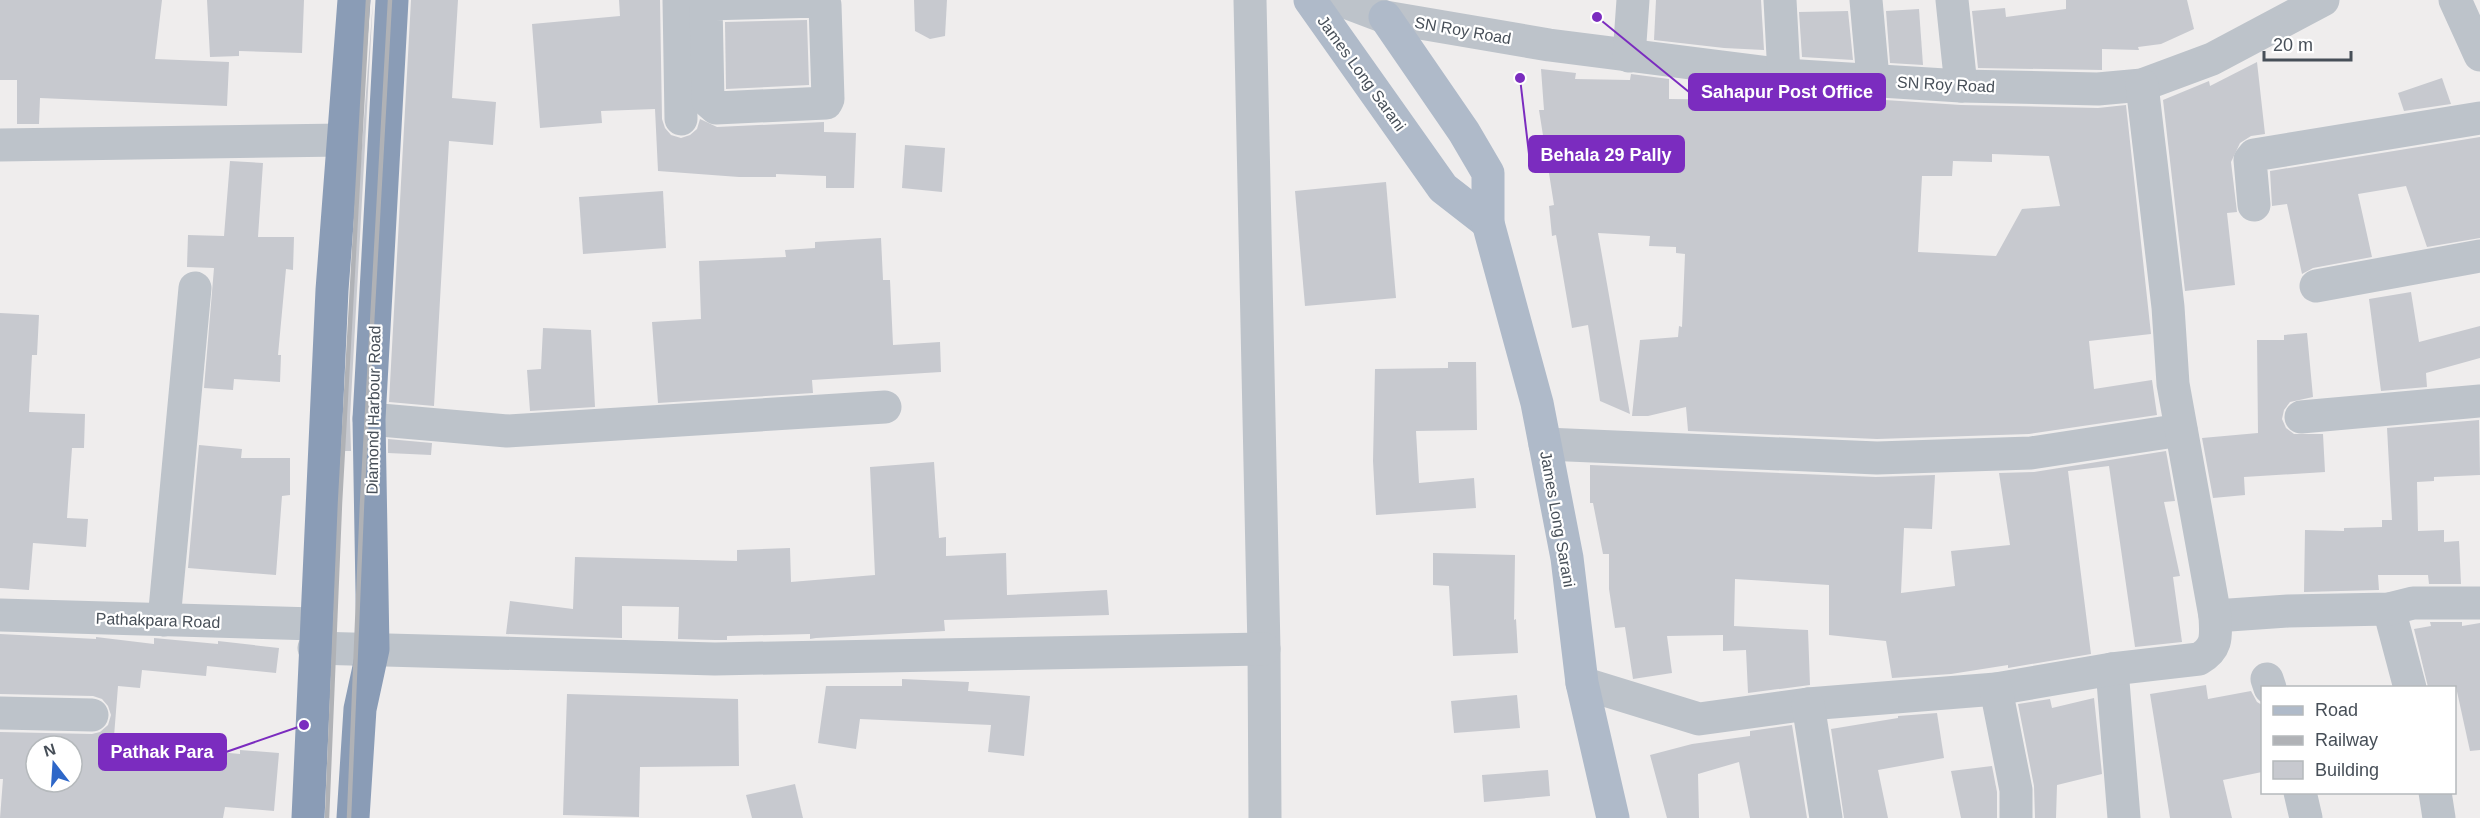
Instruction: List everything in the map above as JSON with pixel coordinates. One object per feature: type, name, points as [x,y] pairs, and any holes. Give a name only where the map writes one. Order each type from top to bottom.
[{"type":"highway","points":[[308,818],[314,636],[332,290],[354,0]]},
{"type":"highway","name":"Diamond Harbour Road","points":[[353,818],[360,709],[373,649],[369,419],[392,0]]},
{"type":"main road","name":"James Long Sarani","points":[[1310,0],[1443,188],[1488,223]]},
{"type":"main road","name":"James Long Sarani","points":[[1385,17],[1464,132],[1488,173],[1488,223],[1538,403],[1567,558],[1582,683],[1612,818]]},
{"type":"street","points":[[1250,0],[1264,649],[1265,818]]},
{"type":"street","name":"SN Roy Road","points":[[1340,0],[1385,17],[1629,56],[1784,75],[1961,86],[2098,89],[2142,85],[2212,58],[2323,0]]},
{"type":"street","points":[[1629,56],[1633,0]]},
{"type":"street","points":[[1780,0],[1784,75]]},
{"type":"street","points":[[1866,0],[1873,79]]},
{"type":"street","points":[[1952,0],[1961,86]]},
{"type":"street","points":[[2455,0],[2480,55]]},
{"type":"street","points":[[697,1],[820,1],[825,5],[828,99],[826,103],[716,108],[711,105],[708,101],[697,1]]},
{"type":"street","points":[[681,119],[697,1]]},
{"type":"street","points":[[1582,683],[1699,719],[1808,704],[1996,689],[2112,669],[2199,659],[2209,653],[2216,642],[2214,615],[2173,384],[2168,306],[2142,85]]},
{"type":"street","points":[[2254,204],[2250,160],[2254,155],[2480,118]]},
{"type":"street","points":[[0,145],[343,140]]},
{"type":"street","points":[[2316,286],[2480,256]]},
{"type":"street","points":[[164,620],[195,288]]},
{"type":"street","points":[[2301,417],[2480,401]]},
{"type":"street","points":[[369,419],[507,431],[885,407]]},
{"type":"street","points":[[1545,444],[1877,458],[2031,453],[2181,430]]},
{"type":"street","points":[[2214,615],[2389,609],[2414,603],[2480,603]]},
{"type":"street","points":[[2389,609],[2410,686]]},
{"type":"street","name":"Pathakpara Road","points":[[0,615],[164,620],[314,636],[373,649],[715,659],[1264,649]]},
{"type":"street","points":[[2112,669],[2124,818]]},
{"type":"street","points":[[1996,689],[2016,790],[2016,818]]},
{"type":"street","points":[[1808,704],[1826,818]]},
{"type":"street","points":[[0,713],[92,715]]},
{"type":"street","points":[[2300,794],[2306,818]]},
{"type":"street","points":[[2435,794],[2439,818]]},
{"type":"building","points":[[0,0],[162,0],[155,59],[229,62],[227,106],[40,98],[39,124],[17,124],[17,80],[0,80]]},
{"type":"building","points":[[207,0],[304,0],[302,53],[239,51],[239,56],[210,57]]},
{"type":"building","points":[[373,0],[350,418],[351,451],[343,451],[351,291]]},
{"type":"building","points":[[411,0],[458,0],[452,98],[496,102],[493,145],[449,141],[434,406],[389,402]]},
{"type":"building","points":[[619,0],[660,0],[662,119],[671,135],[681,138],[690,135],[697,129],[700,119],[717,127],[824,122],[824,132],[856,133],[854,188],[826,188],[826,176],[776,174],[776,177],[739,177],[658,171],[655,109],[601,111],[602,123],[540,128],[532,24],[620,16]]},
{"type":"building","points":[[914,0],[947,0],[945,36],[930,39],[915,31]]},
{"type":"building","points":[[1656,0],[1761,0],[1764,50],[1654,40]]},
{"type":"building","points":[[2066,0],[2187,0],[2194,29],[2161,44],[2138,47],[2139,50],[2102,49],[2102,70],[1978,68],[1972,11],[2005,8],[2006,17],[2066,9]]},
{"type":"building","points":[[1919,9],[1923,65],[1890,63],[1886,11]]},
{"type":"building","points":[[1848,11],[1853,60],[1802,57],[1799,12]]},
{"type":"building","points":[[807,20],[809,85],[726,89],[725,22]]},
{"type":"building","points":[[2257,62],[2265,134],[2251,136],[2240,143],[2231,162],[2237,212],[2227,213],[2235,285],[2185,291],[2163,100],[2209,81],[2210,86]]},
{"type":"building","points":[[1541,69],[1576,73],[1575,79],[1630,80],[1631,74],[1669,79],[1669,99],[1755,100],[1755,95],[1794,94],[1961,105],[2098,108],[2126,105],[2151,334],[2089,341],[2094,389],[2152,380],[2157,415],[2029,434],[1877,439],[1688,431],[1686,407],[1648,416],[1632,416],[1640,340],[1678,337],[1679,326],[1682,327],[1685,254],[1676,253],[1676,247],[1649,246],[1650,236],[1598,233],[1630,414],[1600,401],[1588,325],[1572,328],[1556,235],[1552,236],[1549,206],[1554,205],[1539,110],[1544,110]],"holes":[[[1992,154],[2049,156],[2060,206],[2022,209],[1996,256],[1918,252],[1922,176],[1952,176],[1953,161],[1992,162]]]},
{"type":"building","points":[[2442,78],[2451,104],[2404,111],[2398,93]]},
{"type":"building","points":[[2480,137],[2480,238],[2427,247],[2406,186],[2358,194],[2372,257],[2313,268],[2302,274],[2287,204],[2272,206],[2270,171]]},
{"type":"building","points":[[905,145],[945,148],[942,192],[902,188]]},
{"type":"building","points":[[230,161],[263,163],[258,237],[294,237],[293,270],[286,269],[278,355],[281,355],[280,382],[234,379],[233,390],[204,388],[214,268],[187,267],[188,235],[224,236]]},
{"type":"building","points":[[1386,182],[1396,298],[1305,306],[1295,191]]},
{"type":"building","points":[[663,191],[666,248],[583,254],[579,197]]},
{"type":"building","points":[[881,238],[883,280],[890,280],[893,345],[940,342],[941,372],[812,380],[813,393],[658,403],[652,322],[701,319],[699,261],[786,257],[785,250],[815,248],[815,242]]},
{"type":"building","points":[[2411,292],[2419,342],[2480,326],[2480,358],[2426,373],[2427,387],[2381,391],[2369,299]]},
{"type":"building","points":[[0,313],[39,315],[37,355],[32,355],[29,412],[85,414],[84,448],[72,448],[67,518],[88,519],[86,547],[33,543],[29,590],[0,588]]},
{"type":"building","points":[[543,328],[591,330],[595,407],[530,411],[527,370],[541,369]]},
{"type":"building","points":[[2307,333],[2313,397],[2290,402],[2284,410],[2282,419],[2286,428],[2294,434],[2323,434],[2325,472],[2244,477],[2245,495],[2213,498],[2202,438],[2258,433],[2257,340],[2284,340],[2284,335]]},
{"type":"building","points":[[1448,362],[1476,362],[1477,430],[1416,431],[1419,483],[1474,478],[1476,508],[1376,515],[1373,461],[1375,369],[1448,368]]},
{"type":"building","points":[[2479,420],[2480,475],[2434,477],[2434,481],[2417,482],[2418,531],[2444,530],[2444,542],[2459,541],[2461,584],[2429,584],[2428,575],[2378,575],[2379,590],[2304,592],[2305,530],[2344,531],[2344,528],[2382,527],[2382,520],[2392,520],[2387,428]]},
{"type":"building","points":[[388,439],[432,443],[431,455],[388,453]]},
{"type":"building","points":[[199,445],[242,449],[241,458],[290,458],[290,495],[282,496],[276,575],[188,568]]},
{"type":"building","points":[[2166,451],[2175,501],[2164,502],[2180,576],[2173,577],[2182,642],[2135,647],[2109,466],[2068,471],[2091,654],[2008,668],[2008,665],[1951,674],[1892,678],[1886,641],[1829,635],[1829,585],[1735,579],[1734,626],[1808,630],[1810,685],[1748,693],[1746,650],[1723,651],[1723,635],[1667,636],[1672,673],[1633,679],[1625,627],[1615,628],[1609,589],[1609,554],[1603,554],[1593,503],[1590,503],[1590,465],[1876,477],[1935,475],[1932,529],[1904,528],[1901,593],[1955,586],[1951,551],[2010,545],[1999,473],[2034,472]]},
{"type":"building","points":[[934,462],[939,538],[946,537],[946,556],[1006,553],[1007,595],[1107,590],[1109,615],[944,620],[945,631],[810,639],[810,634],[727,636],[727,640],[715,640],[678,639],[679,607],[622,606],[622,638],[506,634],[510,601],[573,609],[575,557],[737,561],[737,550],[790,548],[791,582],[875,575],[870,467]]},
{"type":"building","points":[[1433,553],[1515,555],[1514,620],[1516,619],[1518,653],[1453,656],[1449,586],[1433,585]]},
{"type":"building","points":[[2430,622],[2462,622],[2462,626],[2480,623],[2480,750],[2470,751],[2456,686],[2428,686],[2414,629],[2431,626]]},
{"type":"building","points":[[0,634],[96,639],[96,637],[154,644],[154,638],[218,644],[218,641],[279,648],[276,673],[207,666],[206,676],[142,670],[140,688],[118,686],[113,749],[165,752],[165,747],[240,754],[240,750],[279,753],[274,811],[225,807],[223,818],[0,818],[3,779],[0,779],[0,732],[92,734],[100,732],[108,725],[111,715],[102,699],[93,696],[0,694]]},
{"type":"building","points":[[902,679],[969,682],[968,691],[1030,696],[1024,756],[988,752],[991,725],[860,719],[856,749],[818,743],[826,686],[902,686]]},
{"type":"building","points":[[2206,685],[2208,699],[2251,691],[2261,704],[2261,772],[2223,780],[2232,818],[2170,818],[2150,694]]},
{"type":"building","points":[[567,694],[738,699],[739,766],[640,767],[639,817],[563,815]]},
{"type":"building","points":[[1517,695],[1520,728],[1454,733],[1451,701]]},
{"type":"building","points":[[2094,698],[2102,774],[2057,785],[2056,818],[2035,818],[2034,786],[2018,704],[2050,699],[2052,708]]},
{"type":"building","points":[[1937,713],[1944,758],[1878,770],[1888,818],[1844,818],[1831,729],[1898,718],[1898,716]]},
{"type":"building","points":[[1792,725],[1807,818],[1750,818],[1739,762],[1698,774],[1699,818],[1667,818],[1650,755],[1692,744],[1750,736],[1750,731]]},
{"type":"building","points":[[1992,766],[1997,792],[1997,818],[1961,818],[1951,771]]},
{"type":"building","points":[[1548,770],[1550,796],[1484,802],[1482,775]]},
{"type":"building","points":[[795,784],[803,818],[752,818],[746,795]]},
{"type":"railway","points":[[327,818],[340,503],[368,0]]},
{"type":"railway","points":[[349,818],[362,504],[390,0]]},
{"type":"place","name":"Sahapur Post Office","points":[[1597,17]]},
{"type":"place","name":"Behala 29 Pally","points":[[1520,78]]},
{"type":"place","name":"Pathak Para","points":[[304,725]]}]
